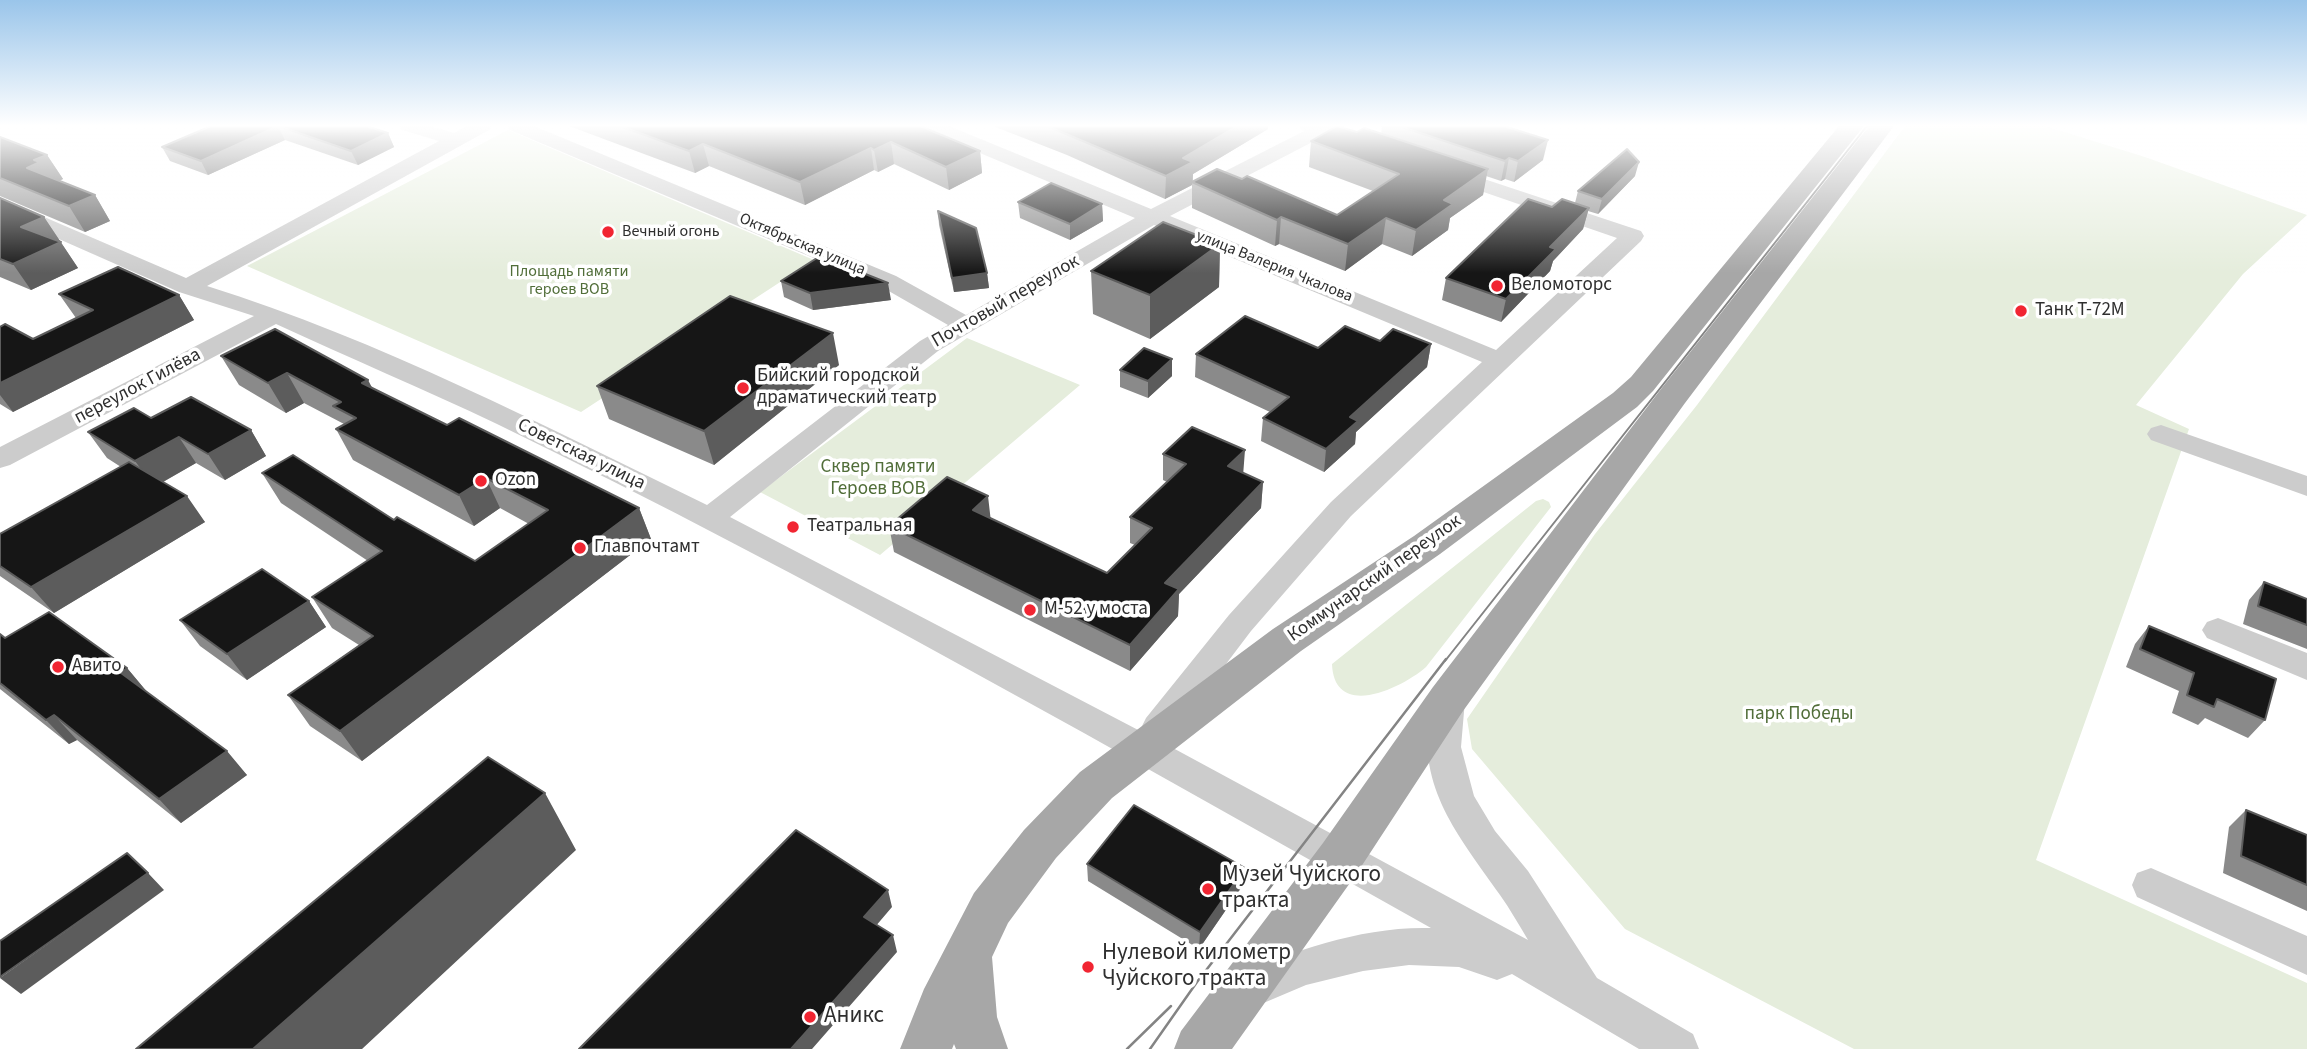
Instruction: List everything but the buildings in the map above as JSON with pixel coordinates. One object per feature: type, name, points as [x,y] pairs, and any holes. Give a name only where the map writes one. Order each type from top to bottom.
[{"type":"main road","name":"Коммунарский переулок","points":[[1200,1049],[1340,858],[1714,318],[1752,248],[1812,175]]},
{"type":"main road","name":"Коммунарский переулок","points":[[926,1049],[942,1006],[991,908],[1040,844],[1096,785],[1287,640],[1427,545],[1625,400],[1780,257],[1844,175]]},
{"type":"main road","points":[[967,956],[971,1017],[982,1049]]},
{"type":"street","points":[[187,287],[392,175]]},
{"type":"street","name":"Октябрьская улица","points":[[634,175],[888,281],[966,325]]},
{"type":"street","name":"улица Валерия Чкалова","points":[[1050,175],[1499,360]]},
{"type":"street","name":"Почтовый переулок","points":[[709,518],[929,346],[1230,175]]},
{"type":"street","points":[[1142,748],[1240,623],[1341,509],[1633,236],[1452,175]]},
{"type":"street","name":"Советская улица","points":[[0,205],[187,287],[275,315],[504,416],[709,518],[1142,748],[1583,992]]},
{"type":"street","name":"переулок Гилёва","points":[[0,459],[275,315]]},
{"type":"street","points":[[2161,434],[2307,486]]},
{"type":"street","points":[[2218,630],[2307,667]]},
{"type":"street","points":[[1448,699],[1443,747],[1457,800],[1482,842],[1514,883],[1583,992]]},
{"type":"street","points":[[2151,885],[2307,956]]},
{"type":"street","points":[[1241,992],[1304,967],[1363,952],[1409,946],[1459,947],[1583,992],[1678,1049]]},
{"type":"green space","name":"Площадь памяти героев ВОВ","points":[[422,175],[614,175],[814,260],[581,412],[247,266]]},
{"type":"green space","name":"парк Победы","points":[[1869,175],[2195,175],[2307,215],[2243,274],[2136,405],[2189,429],[2036,860],[2307,983],[2307,1049],[1854,1049],[1625,929],[1472,749],[1467,719],[1595,534],[1697,405]]},
{"type":"green space","name":"Сквер памяти Героев ВОВ","points":[[967,338],[1080,385],[880,555],[760,492]]},
{"type":"green space","points":[[1543,499],[1549,502],[1551,507],[1426,667],[1401,684],[1370,695],[1356,695],[1344,691],[1336,681],[1332,664],[1536,501]]},
{"type":"tram line","points":[[1445,661],[1828,175]]},
{"type":"tram line","points":[[1150,1049],[1197,982],[1446,659]]},
{"type":"tram line","points":[[1127,1049],[1171,1006]]},
{"type":"place","name":"Вечный огонь","points":[[608,232]]},
{"type":"place","name":"Веломоторс","points":[[1497,286]]},
{"type":"place","name":"Танк Т-72М","points":[[2021,311]]},
{"type":"place","name":"Бийский городской драматический театр","points":[[743,388]]},
{"type":"place","name":"Ozon","points":[[481,481]]},
{"type":"place","name":"Театральная","points":[[793,527]]},
{"type":"place","name":"Главпочтамт","points":[[580,548]]},
{"type":"place","name":"М-52 у моста","points":[[1030,610]]},
{"type":"place","name":"Авито","points":[[58,667]]},
{"type":"place","name":"Музей Чуйского тракта","points":[[1208,889]]},
{"type":"place","name":"Нулевой километр Чуйского тракта","points":[[1088,967]]},
{"type":"place","name":"Аникс","points":[[810,1017]]}]
